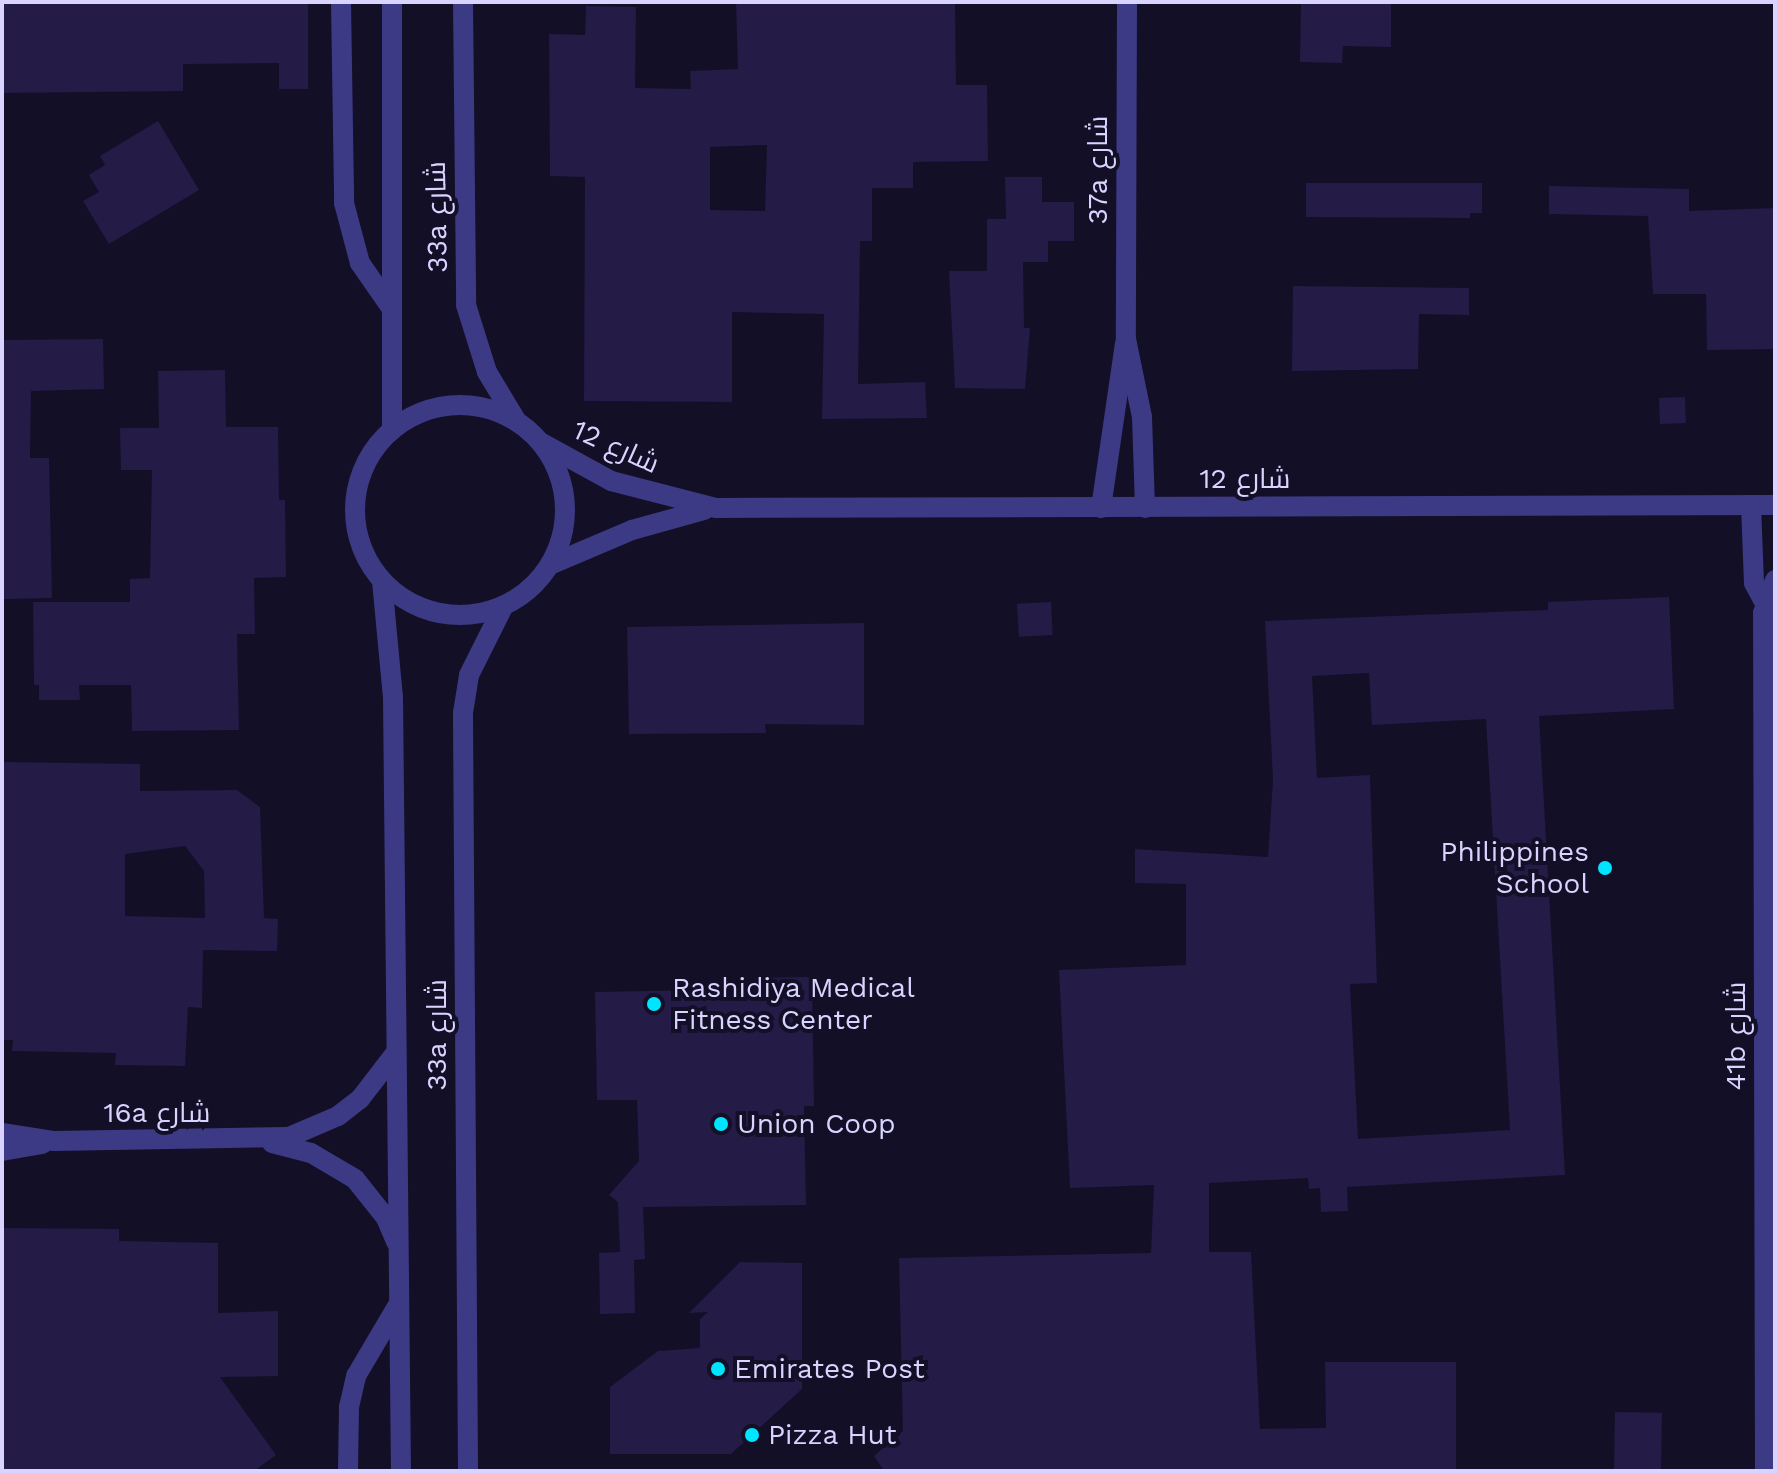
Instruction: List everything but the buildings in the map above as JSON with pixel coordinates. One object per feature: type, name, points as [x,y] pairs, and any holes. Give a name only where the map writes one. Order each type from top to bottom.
[{"type":"street","points":[[341,2],[344,203],[360,263],[392,309]]},
{"type":"street","name":"33a شارع","points":[[392,2],[392,429]]},
{"type":"street","name":"33a شارع","points":[[463,2],[466,305],[487,372],[516,420]]},
{"type":"street","name":"37a شارع","points":[[1101,508],[1126,339],[1127,2]]},
{"type":"street","name":"37a شارع","points":[[1126,339],[1142,417],[1145,508]]},
{"type":"street","points":[[453,405],[486,407],[516,420],[542,443],[559,475],[565,502],[564,529],[552,564],[523,596],[482,614],[438,614],[398,596],[382,581],[362,549],[356,494],[368,458],[392,429],[420,412],[453,405]]},
{"type":"street","name":"شارع 12","points":[[542,443],[611,481],[716,508],[1775,505]]},
{"type":"street","name":"41b شارع","points":[[1751,505],[1754,583],[1764,602]]},
{"type":"street","name":"شارع 12","points":[[552,564],[632,530],[716,508]]},
{"type":"street","name":"41b شارع","points":[[1765,1471],[1764,602],[1775,580]]},
{"type":"street","name":"33a شارع","points":[[382,581],[393,697],[394,1055],[401,1471]]},
{"type":"street","name":"33a شارع","points":[[468,1471],[463,713],[469,675],[503,607]]},
{"type":"street","name":"16a شارع","points":[[2,1133],[54,1141],[260,1141],[314,1129],[338,1116],[360,1099],[394,1055]]},
{"type":"street","name":"16a شارع","points":[[2,1151],[54,1141]]},
{"type":"street","name":"16a شارع","points":[[260,1141],[311,1153],[355,1179],[386,1218],[396,1242]]},
{"type":"street","points":[[348,1471],[349,1407],[356,1376],[398,1305]]},
{"type":"place","name":"Philippines School","points":[[1605,868]]},
{"type":"place","name":"Rashidiya Medical Fitness Center","points":[[654,1004]]},
{"type":"place","name":"Union Coop","points":[[721,1124]]},
{"type":"place","name":"Emirates Post","points":[[718,1369]]},
{"type":"place","name":"Pizza Hut","points":[[752,1435]]}]
